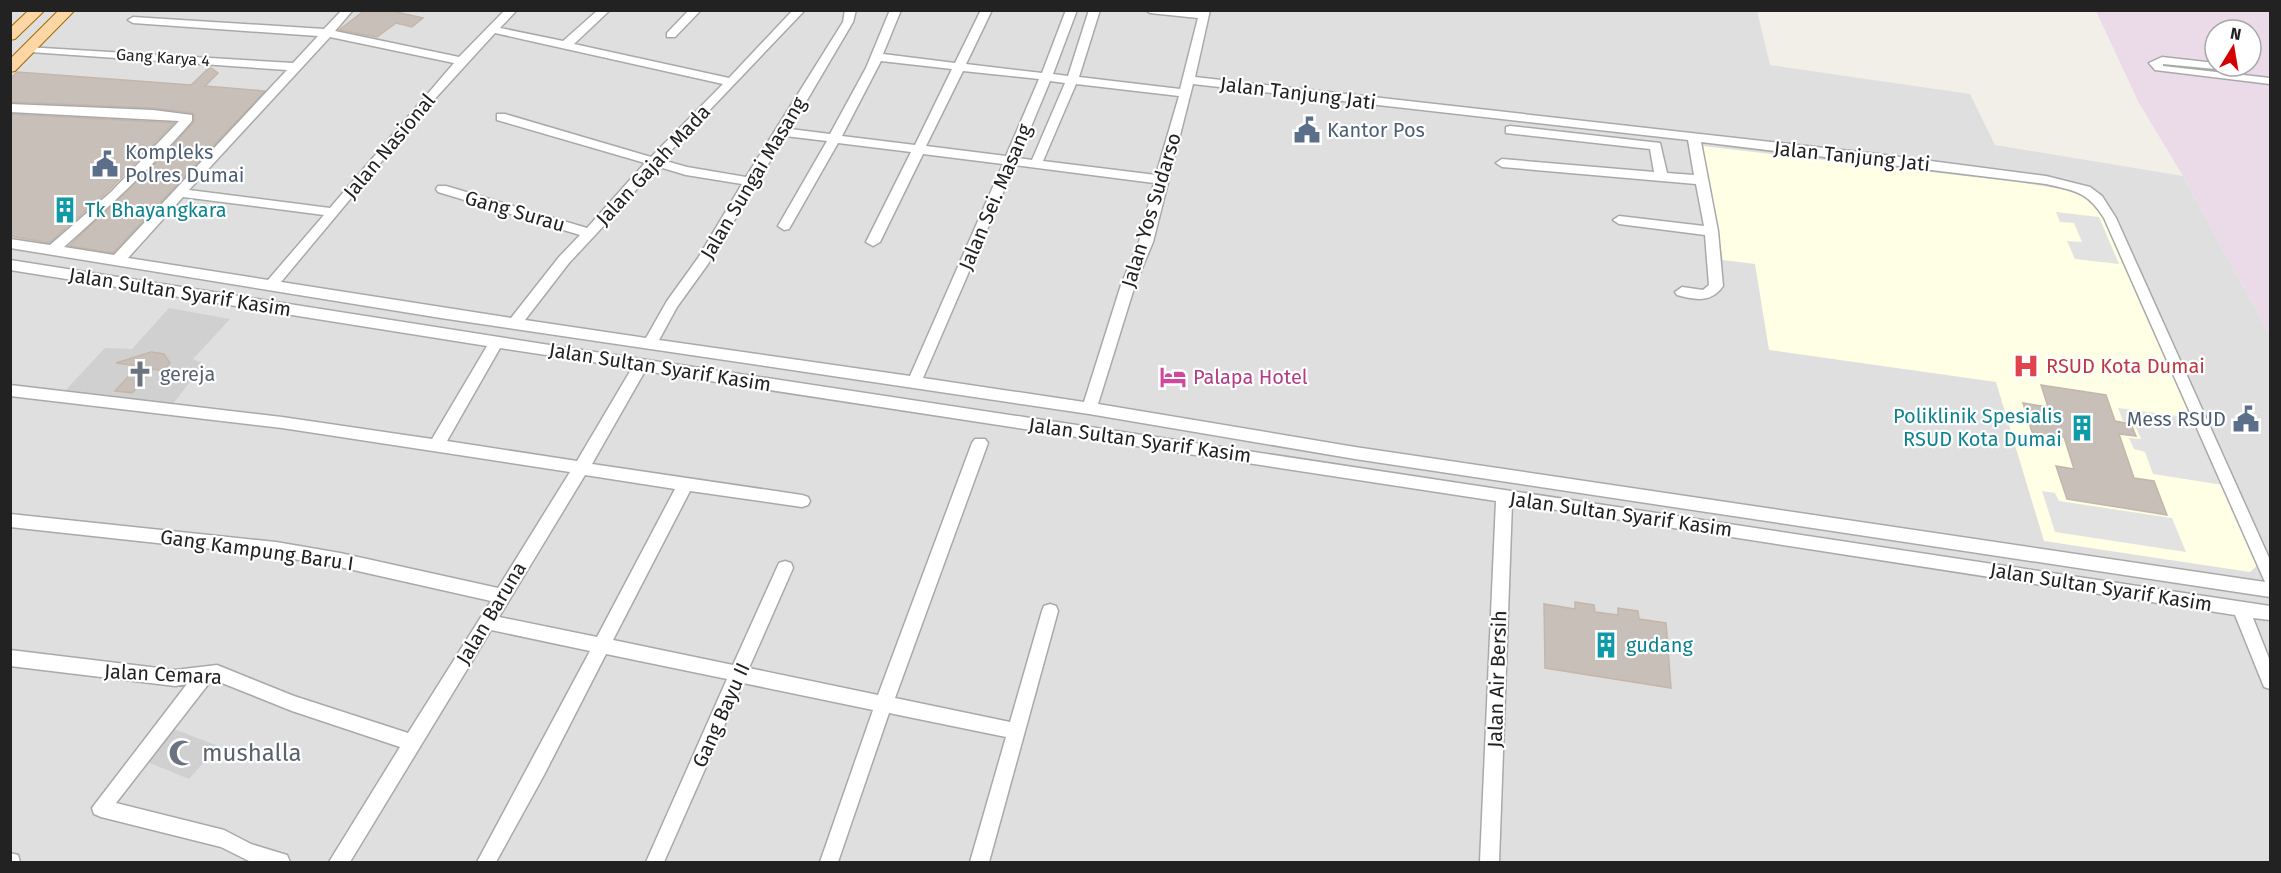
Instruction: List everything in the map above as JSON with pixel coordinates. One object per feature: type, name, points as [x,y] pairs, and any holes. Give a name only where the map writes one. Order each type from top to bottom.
[{"type":"main road","points":[[10,36],[38,10]]},
{"type":"main road","points":[[10,68],[68,10]]},
{"type":"street","points":[[117,261],[348,10]]},
{"type":"street","name":"Jalan Nasional","points":[[271,286],[397,133],[512,10]]},
{"type":"street","points":[[565,46],[605,10]]},
{"type":"street","points":[[671,35],[696,10]]},
{"type":"street","name":"Jalan Gajah Mada","points":[[514,324],[564,260],[654,160],[800,10]]},
{"type":"street","name":"Jalan Sungai Masang","points":[[650,343],[836,43],[851,10]]},
{"type":"street","points":[[784,226],[806,190],[877,57],[896,10]]},
{"type":"street","points":[[873,242],[987,10]]},
{"type":"street","name":"Jalan Sei. Masang","points":[[914,383],[1038,97],[1072,10]]},
{"type":"street","points":[[1036,164],[1072,80],[1095,10]]},
{"type":"street","points":[[1150,10],[1205,13]]},
{"type":"street","name":"Jalan Yos Sudarso","points":[[1089,408],[1128,285],[1146,242],[1205,13]]},
{"type":"street","points":[[133,20],[328,33],[462,61]]},
{"type":"street","points":[[492,29],[731,82]]},
{"type":"street","points":[[1058,48],[1083,51]]},
{"type":"street","name":"Gang Karya 4","points":[[30,49],[297,67]]},
{"type":"street","points":[[877,57],[1184,93]]},
{"type":"street","points":[[2203,65],[2162,60],[2155,63],[2159,68],[2167,70],[2203,74]]},
{"type":"street","points":[[2243,78],[2271,81]]},
{"type":"street","name":"Jalan Tanjung Jati","points":[[1189,80],[1877,158],[2077,186],[2092,195],[2110,218],[2271,577]]},
{"type":"street","points":[[1038,97],[1063,100]]},
{"type":"street","points":[[10,108],[153,114],[188,118],[130,180],[53,250]]},
{"type":"street","points":[[501,117],[527,123],[557,135],[694,172],[751,182]]},
{"type":"street","points":[[1510,130],[1656,146],[1661,177]]},
{"type":"street","points":[[782,132],[1161,180]]},
{"type":"street","points":[[1682,292],[1704,295],[1710,293],[1716,286],[1712,231],[1694,139]]},
{"type":"street","points":[[1502,163],[1702,180]]},
{"type":"street","name":"Gang Surau","points":[[442,189],[589,233]]},
{"type":"street","points":[[180,193],[332,212]]},
{"type":"street","points":[[1619,220],[1712,231]]},
{"type":"street","name":"Jalan Sultan Syarif Kasim","points":[[10,243],[514,324],[1089,408],[1355,453],[2271,590]]},
{"type":"street","name":"Jalan Sultan Syarif Kasim","points":[[10,265],[989,418],[2271,613]]},
{"type":"street","points":[[436,446],[496,342]]},
{"type":"street","name":"Jalan Baruna","points":[[339,862],[642,364]]},
{"type":"street","points":[[10,390],[321,428],[802,501]]},
{"type":"street","points":[[829,862],[884,703],[939,560],[989,418]]},
{"type":"street","points":[[486,862],[685,485]]},
{"type":"street","name":"Jalan Air Bersih","points":[[1489,862],[1504,496]]},
{"type":"street","points":[[1685,502],[1688,523]]},
{"type":"street","name":"Gang Kampung Baru I","points":[[10,520],[286,551],[395,571],[501,596]]},
{"type":"street","name":"Gang Bayu II","points":[[655,862],[785,568]]},
{"type":"street","points":[[2241,608],[2271,681]]},
{"type":"street","points":[[980,862],[1050,611]]},
{"type":"street","points":[[487,622],[1016,731]]},
{"type":"street","name":"Jalan Cemara","points":[[10,658],[159,677],[204,676],[217,673],[292,703],[413,743]]},
{"type":"street","points":[[204,676],[101,808],[224,839],[247,852],[280,862]]},
{"type":"shaded area","points":[[10,11],[1757,11],[1770,65],[1970,94],[1995,145],[2183,176],[2270,336],[2270,862],[11,862]]},
{"type":"shaded area","points":[[2096,11],[2270,11],[2270,336],[2183,176],[2139,103]]},
{"type":"shaded area","name":"RSUD Kota Dumai","points":[[1702,146],[2018,182],[2078,192],[2097,205],[2260,563],[2250,572],[2044,541],[1996,382],[1769,350],[1755,264],[1723,260]]},
{"type":"shaded area","points":[[2056,212],[2099,217],[2119,264],[2075,259],[2067,241],[2082,242],[2074,223],[2060,222]]},
{"type":"shaded area","points":[[169,308],[230,319],[193,359],[204,364],[172,405],[63,393],[105,348],[132,349]]},
{"type":"shaded area","points":[[2118,408],[2193,418],[2223,485],[2153,474],[2145,452],[2134,449],[2129,438],[2141,439],[2134,423],[2123,421]]},
{"type":"shaded area","points":[[2042,491],[2055,493],[2059,501],[2172,518],[2186,552],[2055,532]]},
{"type":"shaded area","name":"mushalla","points":[[174,729],[218,746],[189,779],[145,761]]},
{"type":"building","points":[[365,10],[387,10],[423,18],[412,27],[396,23],[377,37],[339,30]]},
{"type":"building","points":[[210,67],[218,73],[205,86],[265,91],[113,253],[69,246],[163,156],[194,122],[194,115],[153,108],[10,102],[10,79],[17,72],[191,85]]},
{"type":"building","points":[[10,114],[174,123],[109,190],[49,243],[10,236]]},
{"type":"building","name":"gereja","points":[[151,352],[164,354],[170,363],[163,371],[153,369],[132,393],[115,391],[138,366],[116,363]]},
{"type":"building","name":"Poliklinik Spesialis RSUD Kota Dumai","points":[[2041,385],[2106,395],[2115,421],[2131,424],[2136,436],[2119,434],[2134,478],[2154,481],[2167,515],[2067,499],[2056,466],[2074,469],[2064,437],[2032,432],[2023,403],[2048,407]]},
{"type":"building","name":"gudang","points":[[1575,602],[1594,605],[1595,612],[1618,615],[1618,608],[1638,611],[1639,619],[1666,623],[1671,688],[1545,668],[1544,604],[1575,609]]},
{"type":"place","name":"Kantor Pos","points":[[1307,130]]},
{"type":"place","name":"Kompleks Polres Dumai","points":[[105,164]]},
{"type":"place","name":"Tk Bhayangkara","points":[[65,210]]},
{"type":"place","name":"RSUD Kota Dumai","points":[[2026,366]]},
{"type":"place","name":"gereja","points":[[140,374]]},
{"type":"place","name":"Palapa Hotel","points":[[1173,377]]},
{"type":"place","name":"Mess RSUD","points":[[2246,419]]},
{"type":"place","name":"Poliklinik Spesialis RSUD Kota Dumai","points":[[2082,428]]},
{"type":"place","name":"gudang","points":[[1606,645]]},
{"type":"place","name":"mushalla","points":[[182,753]]}]
